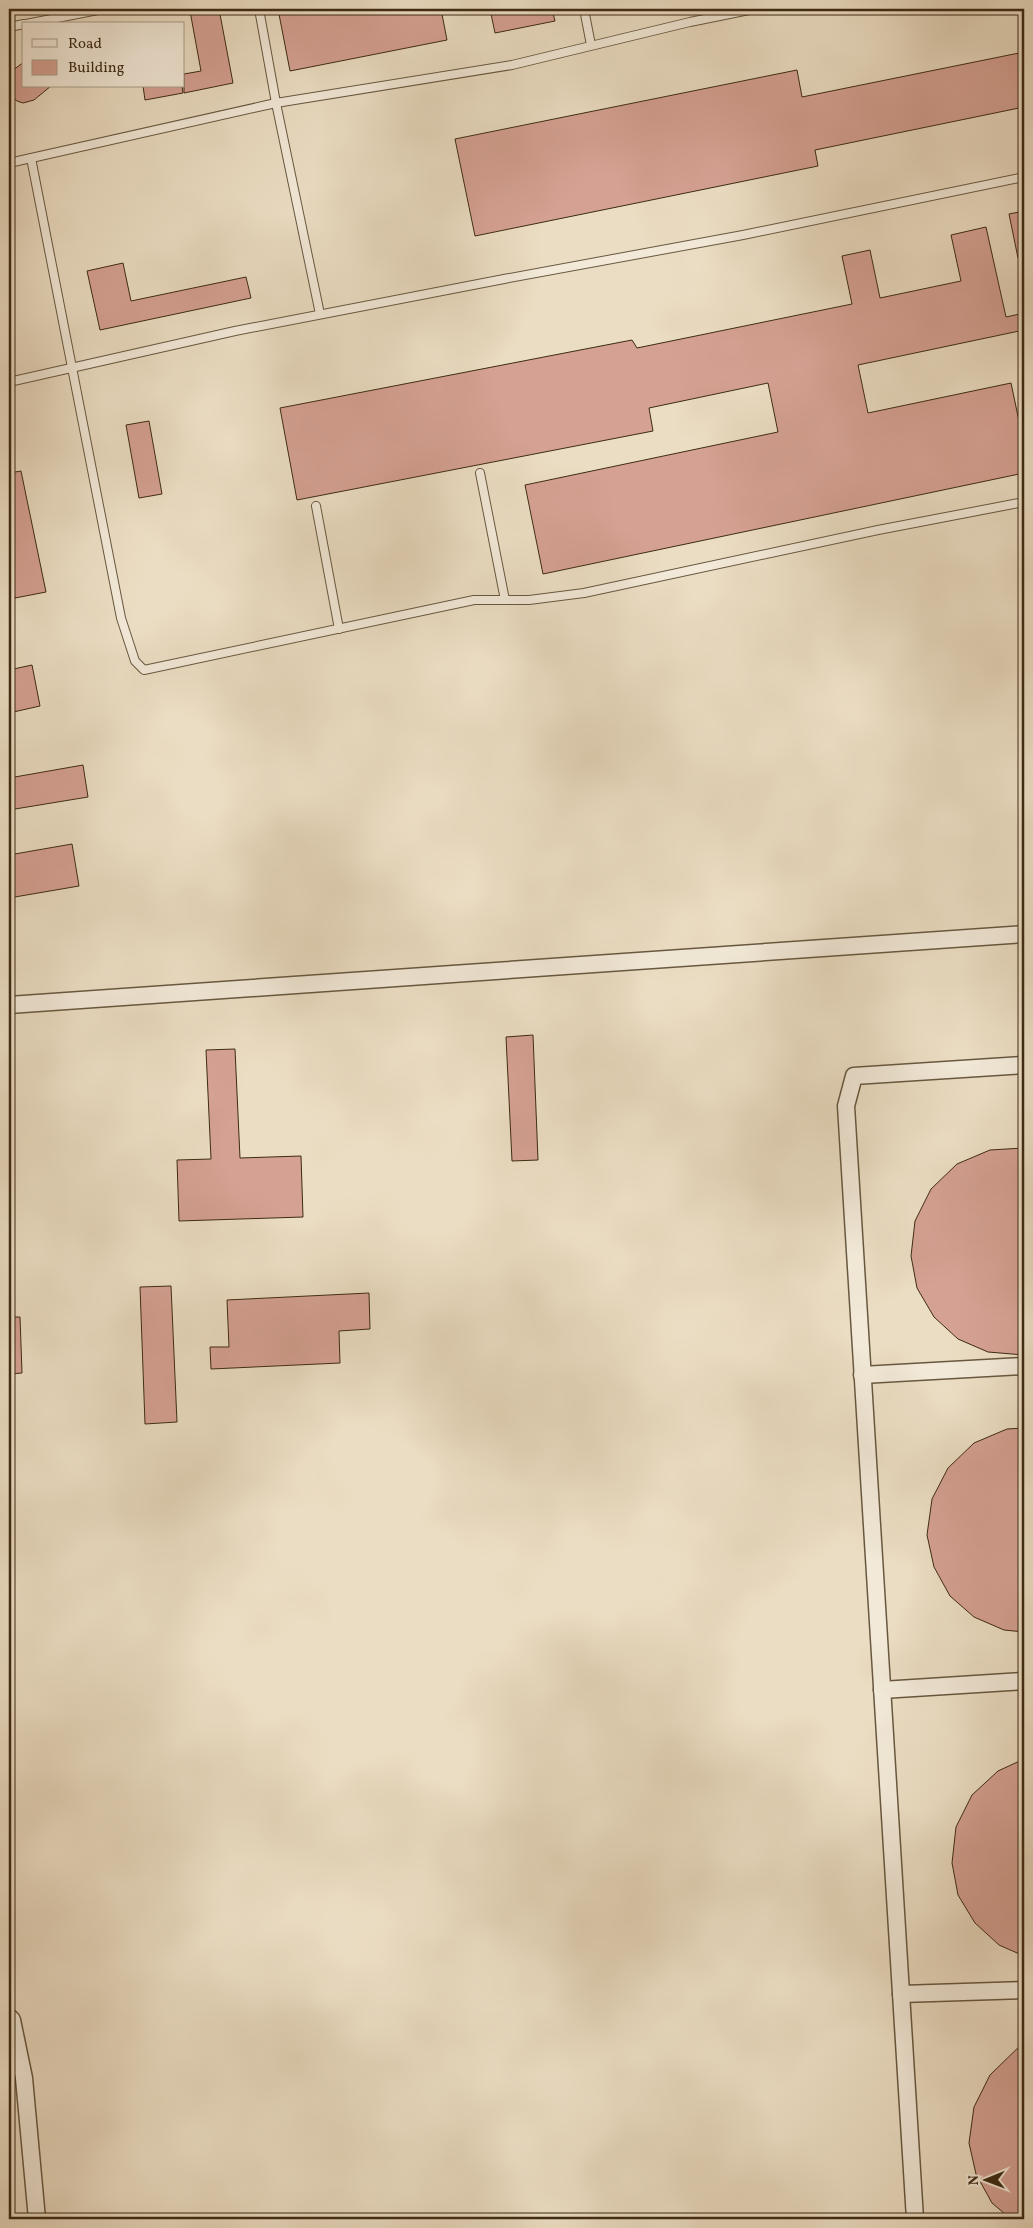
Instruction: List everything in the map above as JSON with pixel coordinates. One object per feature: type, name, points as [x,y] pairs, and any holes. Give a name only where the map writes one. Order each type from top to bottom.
[{"type":"street","points":[[9,1005],[1024,934]]},
{"type":"street","points":[[915,2219],[846,1106],[854,1076],[1024,1065]]},
{"type":"street","points":[[862,1375],[1024,1366]]},
{"type":"street","points":[[882,1690],[1024,1681]]},
{"type":"street","points":[[901,1994],[1024,1990]]},
{"type":"street","points":[[9,2017],[12,2020],[24,2078],[37,2219]]},
{"type":"lane","points":[[35,22],[103,9]]},
{"type":"lane","points":[[259,9],[276,103],[320,314]]},
{"type":"lane","points":[[584,9],[592,46]]},
{"type":"lane","points":[[9,163],[276,103],[512,65],[754,9]]},
{"type":"lane","points":[[9,27],[22,25]]},
{"type":"lane","points":[[31,158],[121,618],[135,661],[144,670],[474,600],[529,600],[584,593],[878,530],[1024,502]]},
{"type":"lane","points":[[9,382],[235,331],[742,236],[1024,178]]},
{"type":"lane","points":[[480,473],[506,600]]},
{"type":"lane","points":[[316,506],[339,629]]},
{"type":"building","points":[[219,9],[233,83],[184,93],[185,74],[201,71],[190,11]]},
{"type":"building","points":[[278,9],[441,9],[447,40],[290,71]]},
{"type":"building","points":[[490,9],[552,9],[555,21],[495,33]]},
{"type":"building","points":[[1024,52],[1024,107],[815,150],[818,166],[475,236],[455,139],[797,70],[802,97]]},
{"type":"building","points":[[22,63],[22,88],[49,88],[34,100],[23,103],[17,101],[9,94],[9,73]]},
{"type":"building","points":[[143,88],[182,88],[183,93],[145,100]]},
{"type":"building","points":[[1024,211],[1024,257],[1018,258],[1009,214]]},
{"type":"building","points":[[986,227],[1006,317],[1024,313],[1024,330],[858,365],[868,413],[1011,383],[1024,445],[1024,473],[543,574],[525,485],[778,432],[768,383],[649,408],[653,431],[297,500],[280,408],[632,340],[637,348],[852,304],[842,256],[870,250],[880,298],[961,281],[951,235]]},
{"type":"building","points":[[123,263],[131,301],[246,277],[251,298],[100,330],[87,271]]},
{"type":"building","points":[[149,421],[162,494],[139,498],[126,425]]},
{"type":"building","points":[[21,471],[46,592],[15,598],[9,565],[9,473]]},
{"type":"building","points":[[32,665],[40,706],[9,713],[9,670]]},
{"type":"building","points":[[83,765],[88,797],[9,810],[9,778]]},
{"type":"building","points":[[72,844],[79,886],[9,898],[9,855]]},
{"type":"building","points":[[533,1035],[538,1160],[512,1161],[506,1037]]},
{"type":"building","points":[[235,1049],[240,1158],[301,1156],[303,1217],[179,1221],[177,1160],[211,1159],[206,1050]]},
{"type":"building","points":[[1024,1148],[1024,1355],[988,1352],[958,1339],[934,1317],[917,1288],[911,1256],[915,1221],[931,1189],[957,1164],[990,1150]]},
{"type":"building","points":[[171,1286],[177,1422],[145,1424],[140,1287]]},
{"type":"building","points":[[369,1293],[370,1329],[339,1331],[340,1363],[211,1369],[210,1347],[229,1347],[227,1300]]},
{"type":"building","points":[[9,1317],[20,1317],[22,1373],[9,1374]]},
{"type":"building","points":[[1024,1428],[1024,1632],[1004,1630],[974,1617],[950,1596],[934,1567],[927,1535],[932,1499],[948,1468],[974,1443],[1007,1429]]},
{"type":"building","points":[[1024,1759],[1024,1956],[999,1945],[975,1923],[958,1895],[952,1863],[956,1827],[972,1795],[998,1771]]},
{"type":"building","points":[[1024,2042],[1024,2219],[1011,2219],[992,2203],[976,2174],[969,2143],[974,2107],[990,2075]]}]
